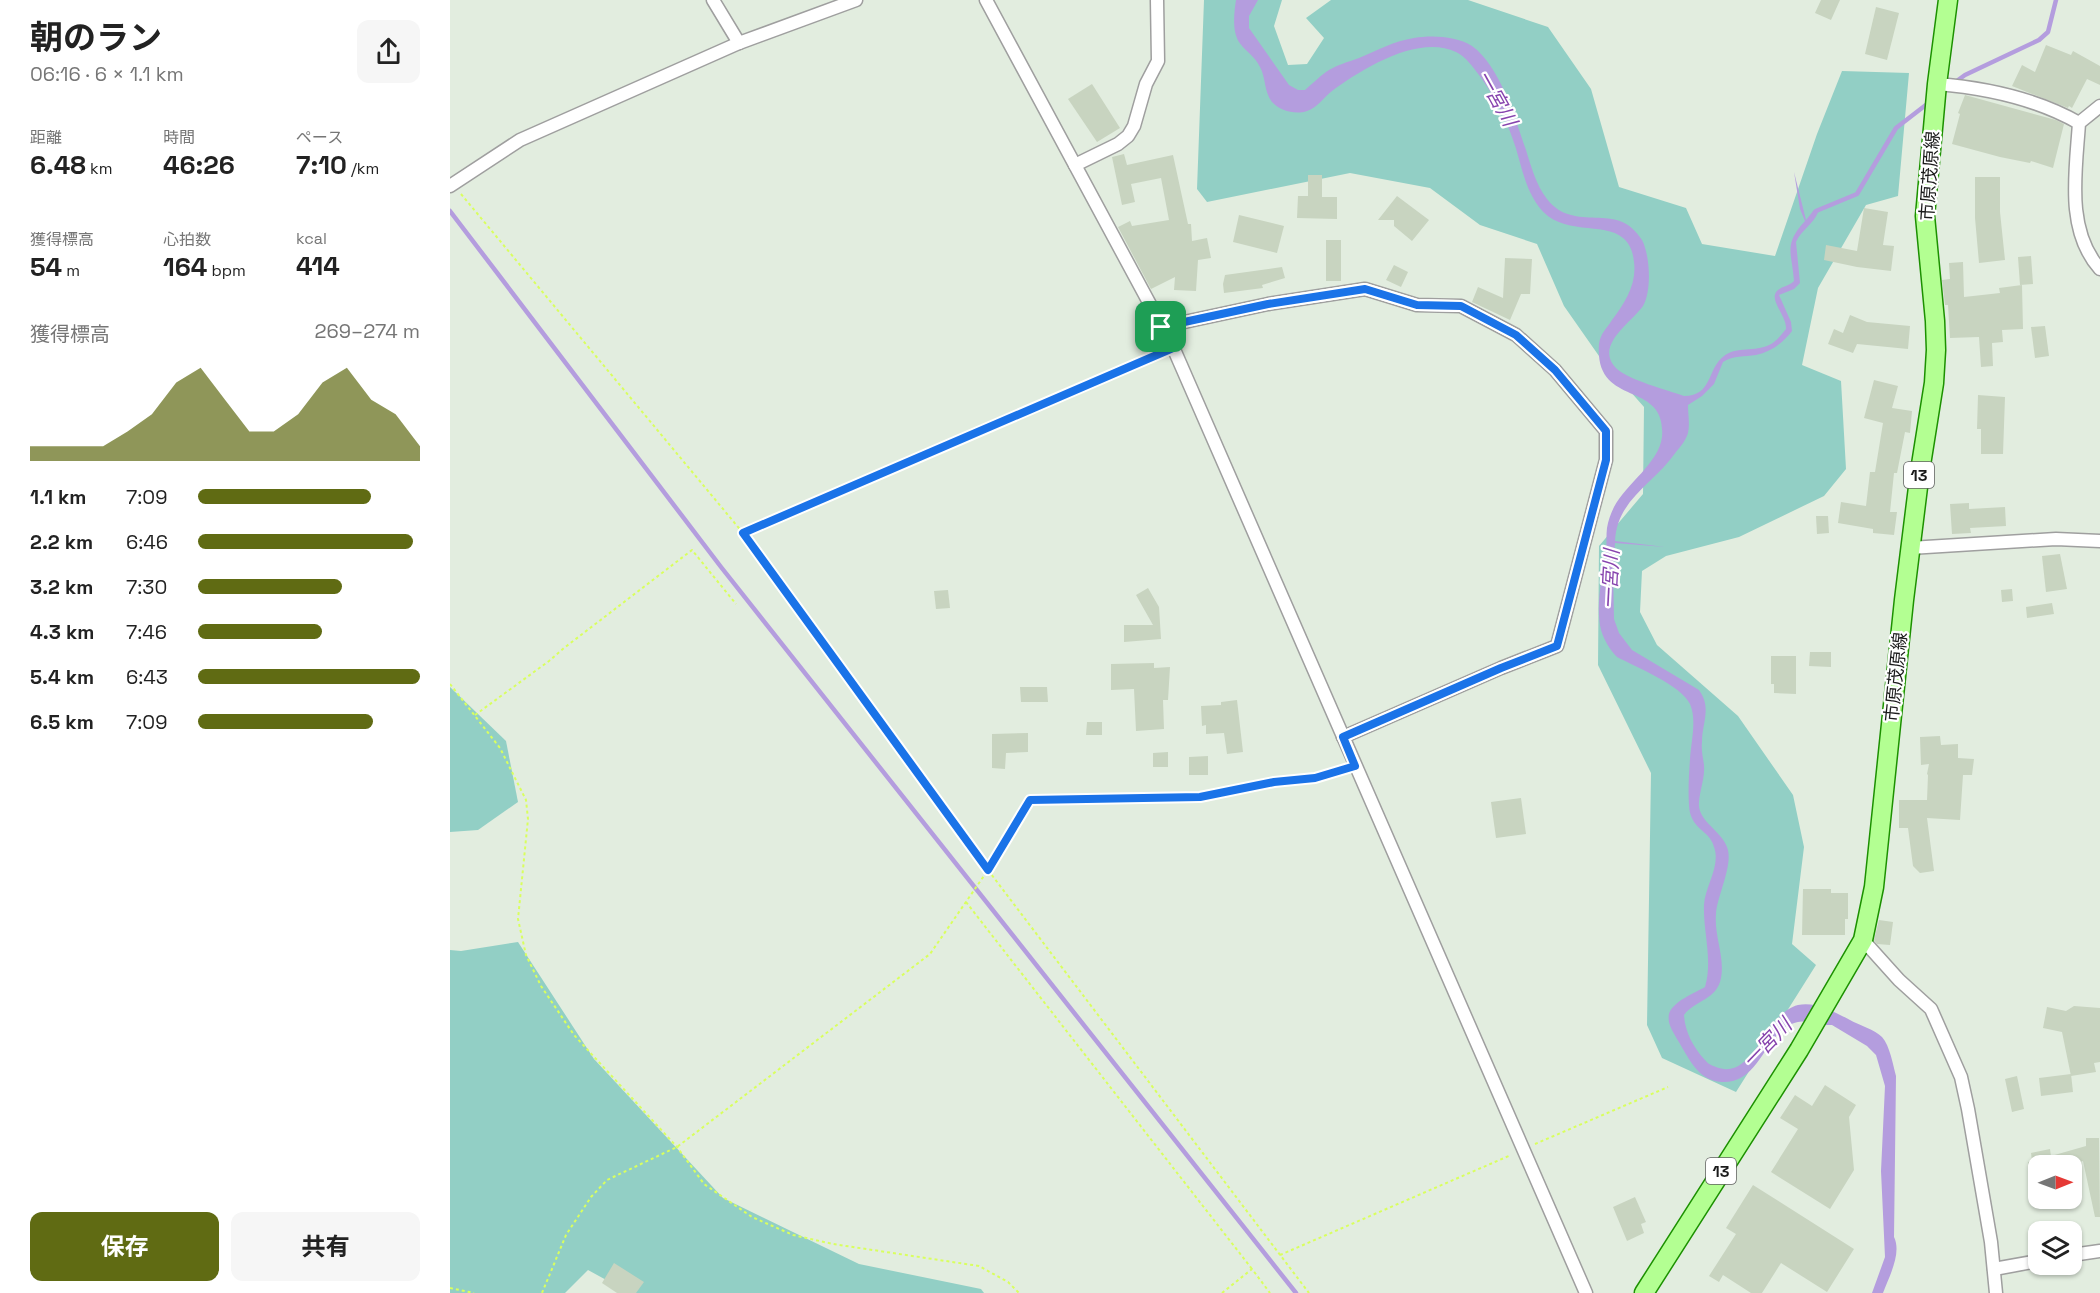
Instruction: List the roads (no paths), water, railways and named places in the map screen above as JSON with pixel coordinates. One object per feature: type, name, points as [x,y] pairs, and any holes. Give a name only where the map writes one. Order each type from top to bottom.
[{"type":"main road","name":"市原茂原線","points":[[1644,1293],[1799,1050],[1861,944],[1874,887],[1910,548],[1935,361],[1935,321],[1925,216],[1937,84],[1948,0]]},
{"type":"street","points":[[713,0],[739,43]]},
{"type":"street","points":[[451,185],[520,140],[739,43],[855,0]]},
{"type":"street","points":[[986,0],[1173,348],[1586,1293]]},
{"type":"street","points":[[1075,165],[1118,144],[1128,136],[1134,126],[1146,84],[1158,61],[1157,0]]},
{"type":"street","points":[[1937,84],[1973,87],[2003,93],[2057,110],[2079,123]]},
{"type":"street","points":[[2100,106],[2079,123],[2074,204],[2084,241],[2100,269]]},
{"type":"street","points":[[1161,327],[1268,304],[1365,289],[1417,305],[1461,306],[1516,335],[1555,370],[1606,431],[1606,460],[1557,646],[1343,737]]},
{"type":"street","points":[[1910,548],[2056,539],[2100,541]]},
{"type":"street","points":[[1861,944],[1931,1009],[1961,1077],[1992,1242],[1996,1293]]},
{"type":"street","points":[[2082,1254],[2100,1251]]},
{"type":"street","points":[[1994,1269],[2028,1263]]},
{"type":"water","name":"一宮川","points":[[1236,0],[1258,0],[1249,16],[1249,28],[1289,85],[1298,90],[1305,90],[1334,67],[1407,39],[1451,38],[1472,46],[1482,55],[1491,66],[1505,94],[1534,175],[1547,199],[1558,209],[1570,215],[1621,221],[1632,228],[1642,240],[1649,273],[1646,299],[1643,306],[1616,335],[1609,352],[1617,369],[1649,384],[1684,396],[1693,395],[1705,387],[1715,367],[1724,356],[1735,351],[1764,347],[1772,344],[1778,338],[1786,329],[1775,294],[1794,281],[1791,243],[1805,221],[1800,209],[1794,172],[1806,220],[1814,210],[1818,212],[1796,242],[1800,283],[1794,289],[1779,295],[1791,322],[1792,331],[1781,343],[1767,352],[1735,357],[1723,362],[1714,384],[1688,405],[1689,430],[1683,443],[1629,503],[1622,514],[1617,526],[1615,541],[1665,547],[1615,543],[1614,619],[1619,633],[1632,650],[1699,690],[1705,703],[1702,735],[1704,770],[1699,809],[1705,820],[1724,841],[1729,854],[1716,914],[1716,930],[1722,962],[1721,978],[1715,991],[1684,1015],[1693,1045],[1708,1063],[1716,1067],[1729,1069],[1740,1065],[1750,1056],[1777,1020],[1787,1011],[1804,1004],[1825,1008],[1871,1030],[1879,1034],[1887,1045],[1896,1076],[1894,1237],[1896,1258],[1883,1293],[1872,1293],[1885,1257],[1881,1171],[1885,1086],[1876,1055],[1867,1046],[1832,1025],[1824,1025],[1821,1022],[1798,1022],[1778,1034],[1746,1074],[1736,1080],[1713,1081],[1694,1067],[1670,1024],[1671,1009],[1705,987],[1708,956],[1704,905],[1716,854],[1712,841],[1696,825],[1690,813],[1689,782],[1693,724],[1690,704],[1668,683],[1617,657],[1604,637],[1599,620],[1600,590],[1610,517],[1619,498],[1655,456],[1662,437],[1661,419],[1654,407],[1618,387],[1607,378],[1600,365],[1601,337],[1632,286],[1634,258],[1631,248],[1623,238],[1615,233],[1570,226],[1548,216],[1539,207],[1529,190],[1512,137],[1498,104],[1477,72],[1460,54],[1441,48],[1425,47],[1391,56],[1332,91],[1311,110],[1298,113],[1288,111],[1272,102],[1258,63],[1237,38],[1234,22]]},
{"type":"waterway","points":[[1954,83],[1965,75],[2039,40],[2048,32],[2056,0]]},
{"type":"waterway","points":[[1814,214],[1816,211],[1857,194],[1896,128],[1931,101]]},
{"type":"waterway","points":[[450,211],[721,567],[1296,1293]]}]
